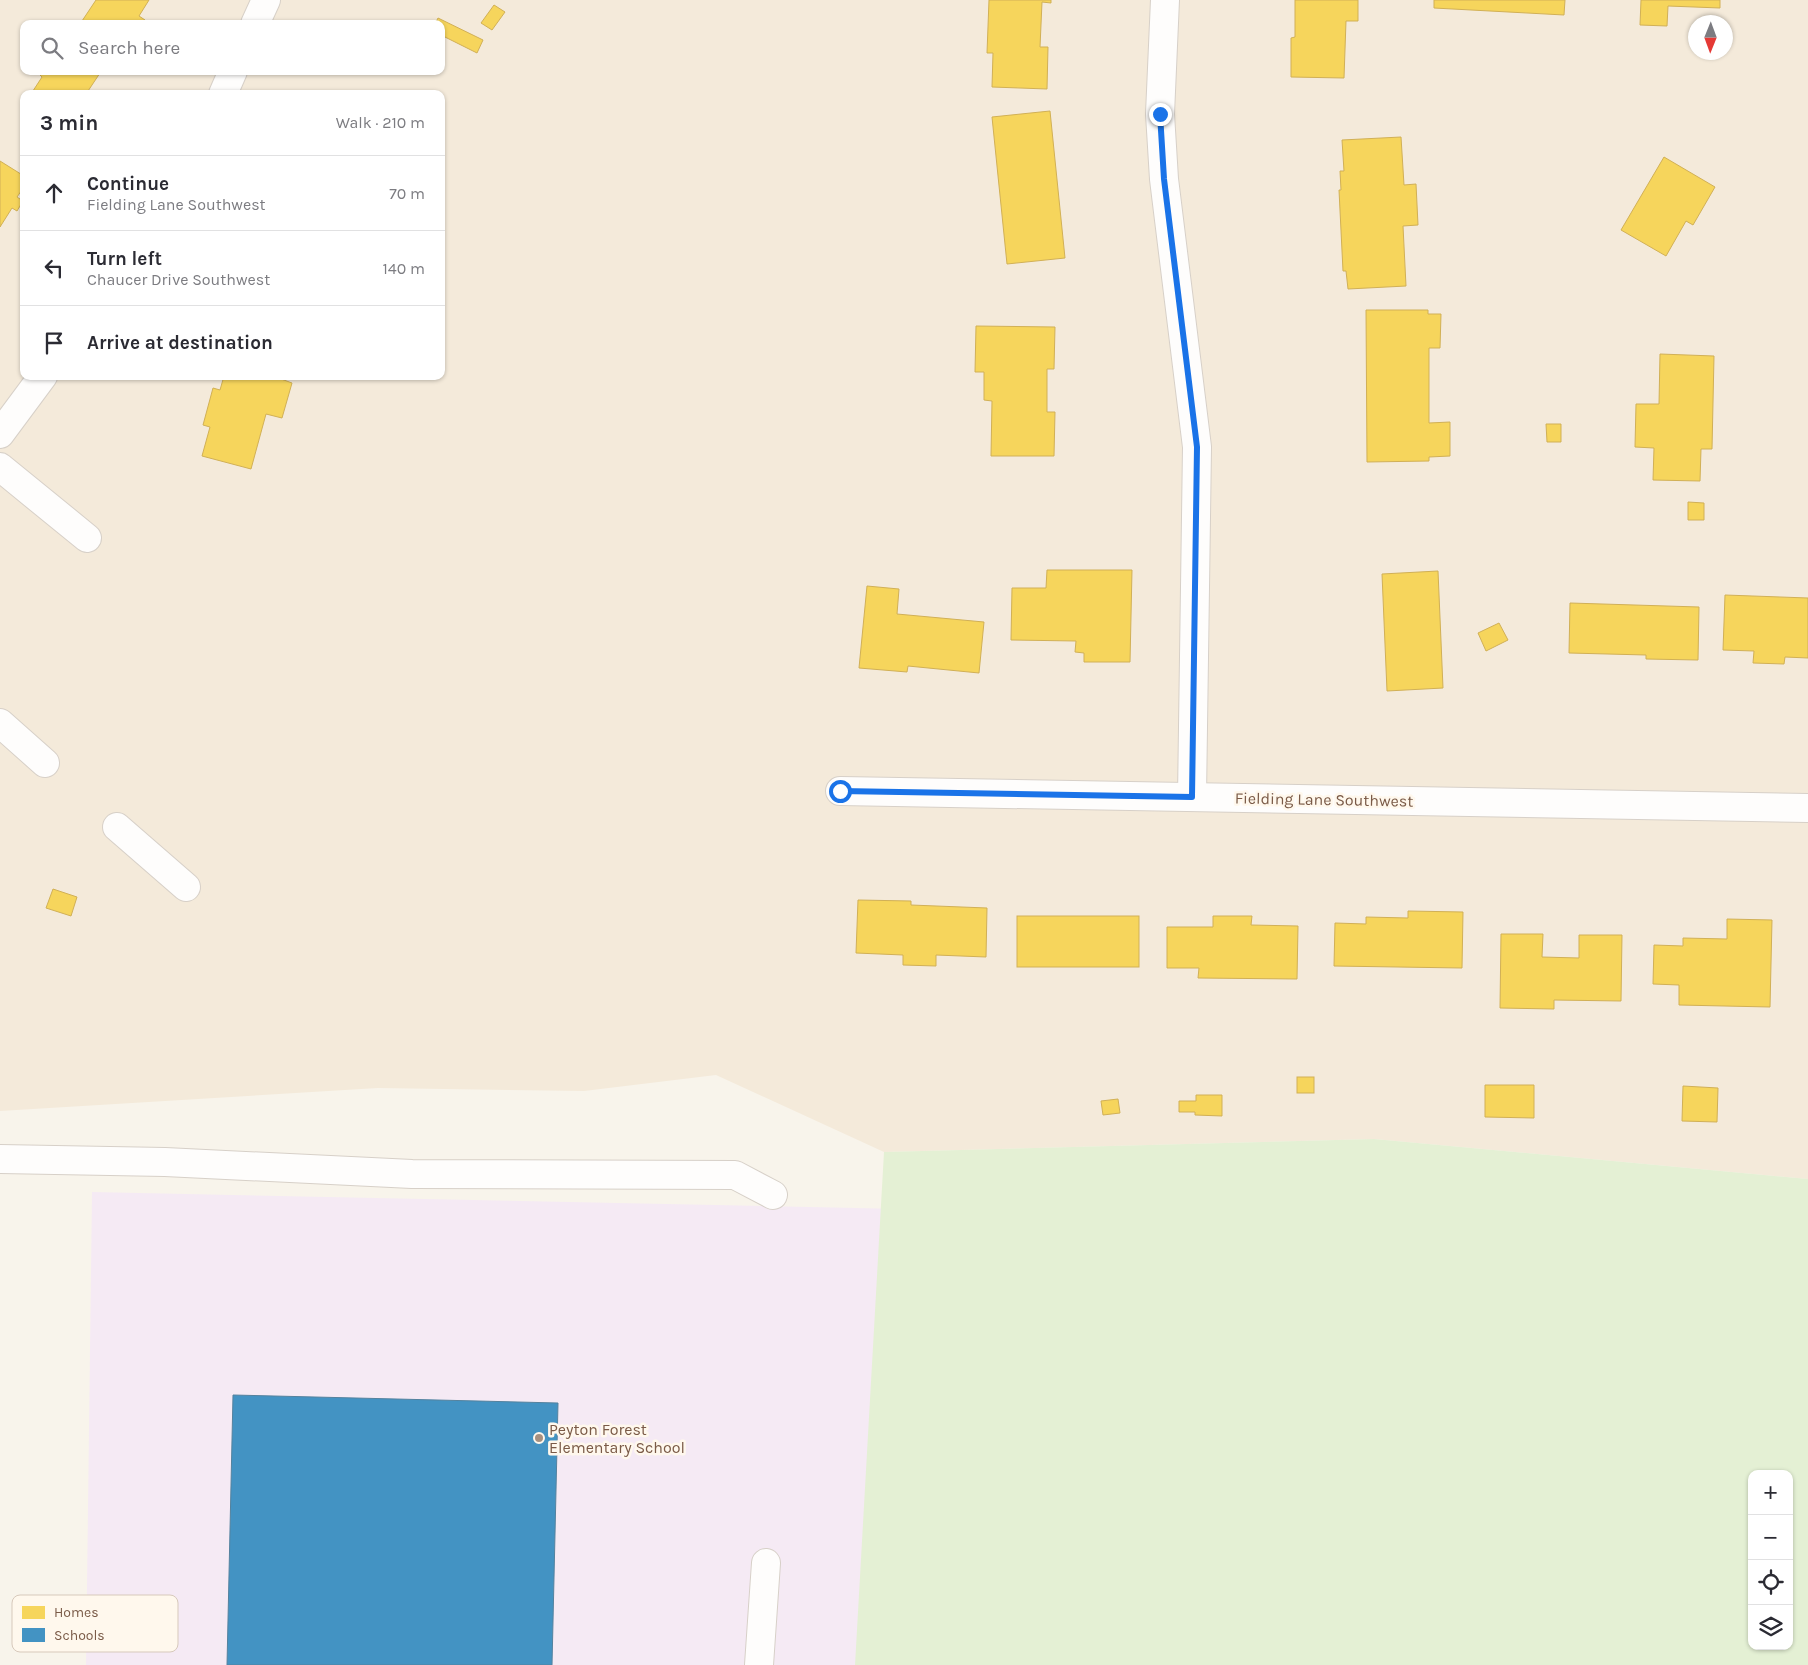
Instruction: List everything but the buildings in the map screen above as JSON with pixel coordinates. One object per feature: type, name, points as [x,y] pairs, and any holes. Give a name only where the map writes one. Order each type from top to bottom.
[{"type":"street","points":[[257,20],[266,0]]},
{"type":"street","points":[[1165,0],[1160,114],[1164,179],[1197,447],[1192,797]]},
{"type":"street","points":[[225,90],[231,75]]},
{"type":"street","points":[[0,434],[40,380]]},
{"type":"street","points":[[0,467],[87,538]]},
{"type":"street","points":[[0,723],[45,763]]},
{"type":"street","name":"Fielding Lane Southwest","points":[[840,791],[1808,808]]},
{"type":"street","points":[[118,826],[186,887]]},
{"type":"street","points":[[0,1159],[165,1162],[412,1174],[735,1174],[774,1195]]},
{"type":"street","points":[[759,1665],[766,1564]]},
{"type":"shaded area","points":[[0,0],[1808,0],[1808,1179],[1374,1139],[884,1152],[716,1075],[584,1091],[378,1088],[0,1111]]},
{"type":"shaded area","name":"Peyton Forest Elementary School","points":[[92,1192],[997,1211],[982,1665],[86,1665],[86,1652],[178,1652],[178,1595],[87,1595]]},
{"type":"green space","points":[[1374,1139],[1808,1179],[1808,1665],[855,1665],[884,1152]]},
{"type":"place","name":"Peyton Forest Elementary School","points":[[539,1438]]},
{"type":"route","points":[[840,791],[1192,797],[1197,447],[1164,179],[1160,114]]}]
